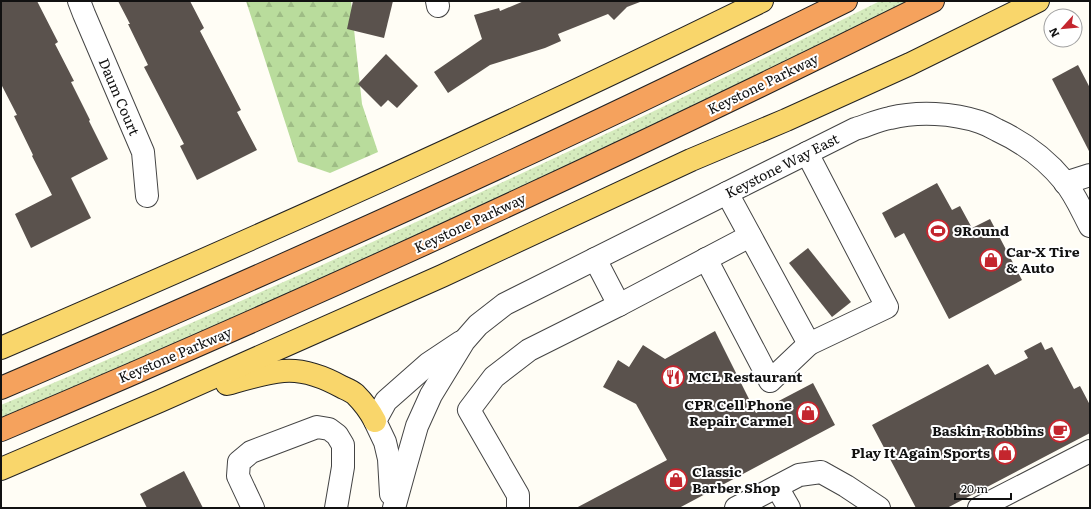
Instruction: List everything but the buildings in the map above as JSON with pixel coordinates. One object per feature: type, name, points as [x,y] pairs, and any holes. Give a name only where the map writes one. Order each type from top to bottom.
[{"type":"highway","points":[[1,388],[243,283],[462,185],[846,1]]},
{"type":"highway","name":"Keystone Parkway","points":[[1,430],[247,324],[506,206],[753,90],[933,1]]},
{"type":"main road","points":[[1,348],[297,219],[467,142],[762,1]]},
{"type":"main road","points":[[1,470],[435,280],[691,160],[786,120],[910,64],[1038,1]]},
{"type":"main road","points":[[160,401],[266,374],[285,371],[301,372],[325,378],[354,394],[370,411],[375,421]]},
{"type":"street","name":"Daum Court","points":[[79,1],[143,152],[147,196]]},
{"type":"street","name":"Keystone Way East","points":[[393,508],[417,426],[432,395],[464,341],[478,325],[505,304],[855,129],[890,118],[923,114],[948,114],[981,122],[1010,136],[1049,164],[1066,182],[1090,226]]},
{"type":"street","points":[[706,259],[770,381],[809,344],[887,307],[807,153]]},
{"type":"street","points":[[1066,182],[1090,175]]},
{"type":"street","points":[[727,193],[809,344]]},
{"type":"street","points":[[518,508],[518,495],[469,410],[494,377],[529,350],[619,305],[750,236]]},
{"type":"street","points":[[595,259],[619,305]]},
{"type":"street","name":"Keystone Way East","points":[[393,508],[389,459],[385,442],[375,421],[386,401],[428,364],[464,341]]},
{"type":"street","points":[[253,508],[238,476],[239,462],[250,452],[317,427],[329,429],[337,435],[343,445],[343,467],[336,508]]},
{"type":"street","points":[[979,508],[1090,451]]},
{"type":"street","points":[[736,508],[799,475],[821,472],[846,486],[874,507]]},
{"type":"street","points":[[777,486],[789,508]]},
{"type":"green space","points":[[246,1],[351,1],[362,104],[378,152],[330,173],[298,162]]},
{"type":"green space","points":[[880,1],[909,1],[491,202],[264,305],[1,418],[1,405],[322,265],[462,201],[672,103]]},
{"type":"place","name":"9Round","points":[[938,231]]},
{"type":"place","name":"Car-X Tire & Auto","points":[[991,260]]},
{"type":"place","name":"MCL Restaurant","points":[[673,377]]},
{"type":"place","name":"CPR Cell Phone Repair Carmel","points":[[808,413]]},
{"type":"place","name":"Baskin-Robbins","points":[[1060,431]]},
{"type":"place","name":"Play It Again Sports","points":[[1005,453]]},
{"type":"place","name":"Classic Barber Shop","points":[[676,480]]}]
